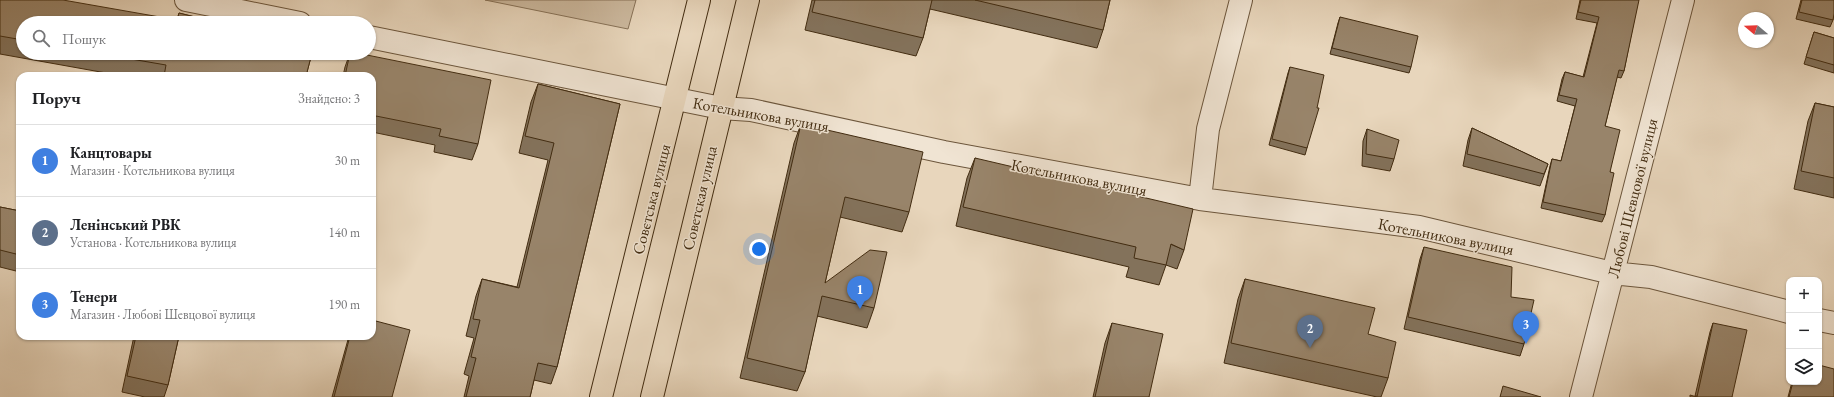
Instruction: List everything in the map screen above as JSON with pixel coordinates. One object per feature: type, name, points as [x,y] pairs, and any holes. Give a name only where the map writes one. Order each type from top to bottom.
[{"type":"main road","name":"Совєтська вулиця","points":[[601,397],[699,0]]},
{"type":"main road","name":"Советская улица","points":[[652,397],[748,0]]},
{"type":"street","points":[[186,0],[265,16]]},
{"type":"street","points":[[1200,199],[1208,129],[1241,0]]},
{"type":"street","name":"Любові Шевцової вулиця","points":[[1581,397],[1608,297],[1612,273],[1683,0]]},
{"type":"street","name":"Котельникова вулиця","points":[[376,38],[721,108],[751,110],[944,152],[1200,199],[1419,227],[1612,273],[1652,277],[1786,311]]},
{"type":"street","points":[[1822,321],[1834,323]]},
{"type":"shaded area","points":[[485,0],[636,0],[628,29]]},
{"type":"building","points":[[0,0],[63,0],[154,16],[16,16],[16,39],[0,36]]},
{"type":"building","points":[[815,0],[932,0],[923,38],[812,12]]},
{"type":"building","points":[[975,0],[1110,0],[1103,30]]},
{"type":"building","points":[[1581,0],[1639,0],[1624,71],[1619,70],[1605,126],[1620,130],[1610,172],[1614,173],[1605,215],[1543,202],[1552,159],[1561,161],[1577,99],[1559,95],[1565,72],[1584,77],[1599,17],[1578,12]]},
{"type":"building","points":[[1802,0],[1834,0],[1833,20],[1799,12]]},
{"type":"building","points":[[179,13],[191,16],[178,16]]},
{"type":"building","points":[[1340,17],[1418,36],[1411,67],[1332,48]]},
{"type":"building","points":[[1814,32],[1834,38],[1834,65],[1806,57]]},
{"type":"building","points":[[376,57],[491,80],[478,144],[439,136],[441,129],[376,116],[376,72],[346,72],[348,60],[376,60]]},
{"type":"building","points":[[137,60],[310,60],[307,72],[165,72],[166,65]]},
{"type":"building","points":[[1290,67],[1324,75],[1317,108],[1319,108],[1307,148],[1272,139]]},
{"type":"building","points":[[538,84],[620,104],[557,367],[538,363],[530,397],[466,397],[476,358],[471,357],[480,320],[473,319],[482,279],[519,288],[554,143],[525,136]]},
{"type":"building","points":[[1815,103],[1834,107],[1834,178],[1801,171]]},
{"type":"building","points":[[801,124],[923,152],[909,212],[845,197],[825,283],[870,250],[887,252],[874,308],[822,296],[805,372],[747,358]]},
{"type":"building","points":[[1472,128],[1548,164],[1544,174],[1467,154]]},
{"type":"building","points":[[1367,129],[1399,140],[1394,159],[1366,154]]},
{"type":"building","points":[[975,158],[1193,209],[1184,250],[1171,244],[1166,265],[1134,258],[1136,247],[963,207]]},
{"type":"building","points":[[0,207],[16,210],[16,254],[0,250]]},
{"type":"building","points":[[1424,247],[1512,267],[1511,297],[1534,300],[1524,344],[1408,317]]},
{"type":"building","points":[[1245,279],[1375,308],[1368,334],[1396,342],[1388,378],[1231,343]]},
{"type":"building","points":[[376,321],[410,330],[392,397],[334,397],[349,340],[376,340]]},
{"type":"building","points":[[1112,323],[1163,334],[1149,397],[1095,397]]},
{"type":"building","points":[[1713,323],[1747,330],[1732,397],[1697,397]]},
{"type":"building","points":[[135,340],[178,340],[168,385],[127,376]]},
{"type":"building","points":[[1822,366],[1834,369],[1834,397],[1789,397],[1792,385],[1822,385]]},
{"type":"building","points":[[1503,386],[1541,397],[1500,397]]},
{"type":"place","name":"Канцтовары","points":[[860,309]]},
{"type":"place","name":"Тенери","points":[[1526,344]]},
{"type":"place","name":"Ленінський РВК","points":[[1310,348]]}]
